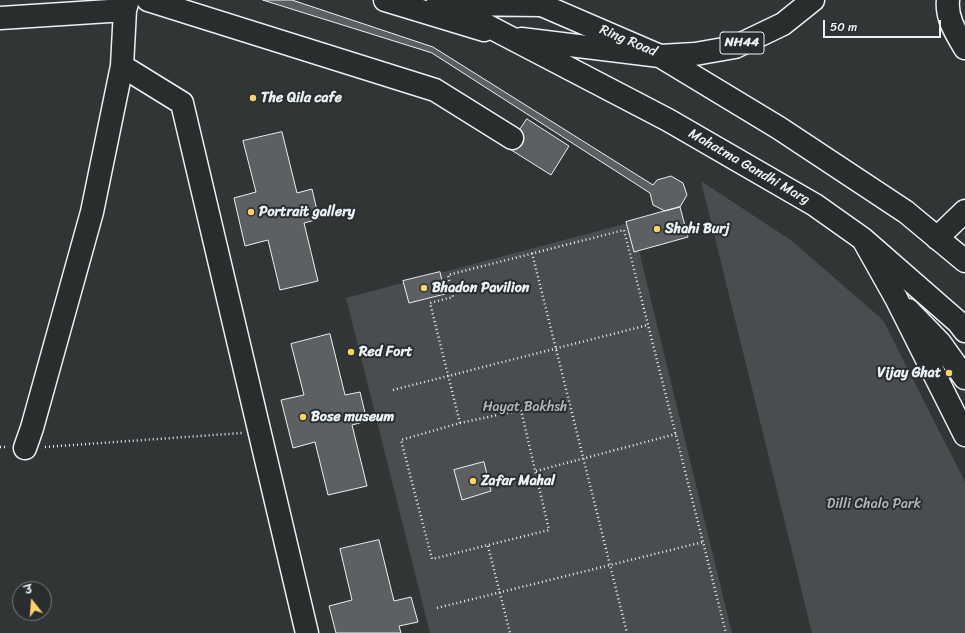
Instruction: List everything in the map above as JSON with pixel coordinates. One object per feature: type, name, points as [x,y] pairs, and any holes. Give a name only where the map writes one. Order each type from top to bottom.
[{"type":"main road","points":[[148,0],[434,90],[512,138]]},
{"type":"main road","name":"Mahatma Gandhi Marg","points":[[385,0],[510,37]]},
{"type":"main road","name":"Ring Road","points":[[537,3],[660,56],[694,54],[734,46],[783,24],[814,0]]},
{"type":"main road","points":[[948,0],[950,20],[965,48]]},
{"type":"main road","points":[[442,2],[537,3]]},
{"type":"main road","name":"Mahatma Gandhi Marg","points":[[442,2],[668,120],[815,205],[863,239],[958,322],[965,331]]},
{"type":"main road","points":[[0,18],[126,5],[122,66],[92,212],[32,428],[25,448]]},
{"type":"main road","points":[[510,37],[595,46],[660,56],[792,137],[906,212],[965,261]]},
{"type":"main road","points":[[122,66],[182,103],[258,432],[307,633]]},
{"type":"main road","points":[[937,238],[965,211]]},
{"type":"main road","points":[[863,239],[896,298],[965,435]]},
{"type":"main road","points":[[896,298],[940,343],[965,378]]},
{"type":"path","points":[[460,424],[430,303],[453,297],[448,274],[624,230],[726,633]]},
{"type":"path","points":[[532,253],[627,633]]},
{"type":"path","points":[[393,390],[648,325]]},
{"type":"path","points":[[521,410],[549,530],[432,559],[401,440],[460,424],[521,410]]},
{"type":"path","points":[[0,447],[25,448],[258,432]]},
{"type":"path","points":[[536,471],[676,434]]},
{"type":"path","points":[[437,608],[703,542]]},
{"type":"path","points":[[488,546],[510,633]]},
{"type":"green space","name":"Dilli Chalo Park","points":[[701,181],[792,241],[883,320],[965,482],[965,633],[812,633]]},
{"type":"green space","name":"Hayat Bakhsh","points":[[632,222],[732,633],[430,633],[346,298]]},
{"type":"building","points":[[263,0],[292,0],[433,47],[653,185],[657,180],[671,176],[683,183],[687,195],[680,207],[665,211],[653,205],[650,193],[432,53]]},
{"type":"building","points":[[527,119],[569,146],[551,175],[508,148]]},
{"type":"building","points":[[282,132],[297,193],[312,189],[319,219],[304,223],[318,281],[280,290],[268,240],[245,246],[234,198],[256,192],[243,141]]},
{"type":"building","name":"Shahi Burj","points":[[680,207],[688,237],[634,252],[626,222]]},
{"type":"building","name":"Bhadon Pavilion","points":[[440,272],[445,294],[409,303],[403,281]]},
{"type":"building","points":[[330,334],[345,395],[360,392],[367,421],[352,425],[367,486],[328,495],[315,442],[293,448],[281,400],[304,395],[291,344]]},
{"type":"building","name":"Zafar Mahal","points":[[484,462],[491,491],[462,500],[454,470]]},
{"type":"building","points":[[379,540],[394,601],[411,597],[418,622],[399,626],[401,633],[336,633],[329,606],[352,600],[340,549]]},
{"type":"place","name":"The Qila cafe","points":[[253,98]]},
{"type":"place","name":"Portrait gallery","points":[[251,212]]},
{"type":"place","name":"Shahi Burj","points":[[657,229]]},
{"type":"place","name":"Bhadon Pavilion","points":[[424,288]]},
{"type":"place","name":"Red Fort","points":[[351,352]]},
{"type":"place","name":"Vijay Ghat","points":[[949,373]]},
{"type":"place","name":"Bose museum","points":[[303,417]]},
{"type":"place","name":"Zafar Mahal","points":[[473,481]]}]
